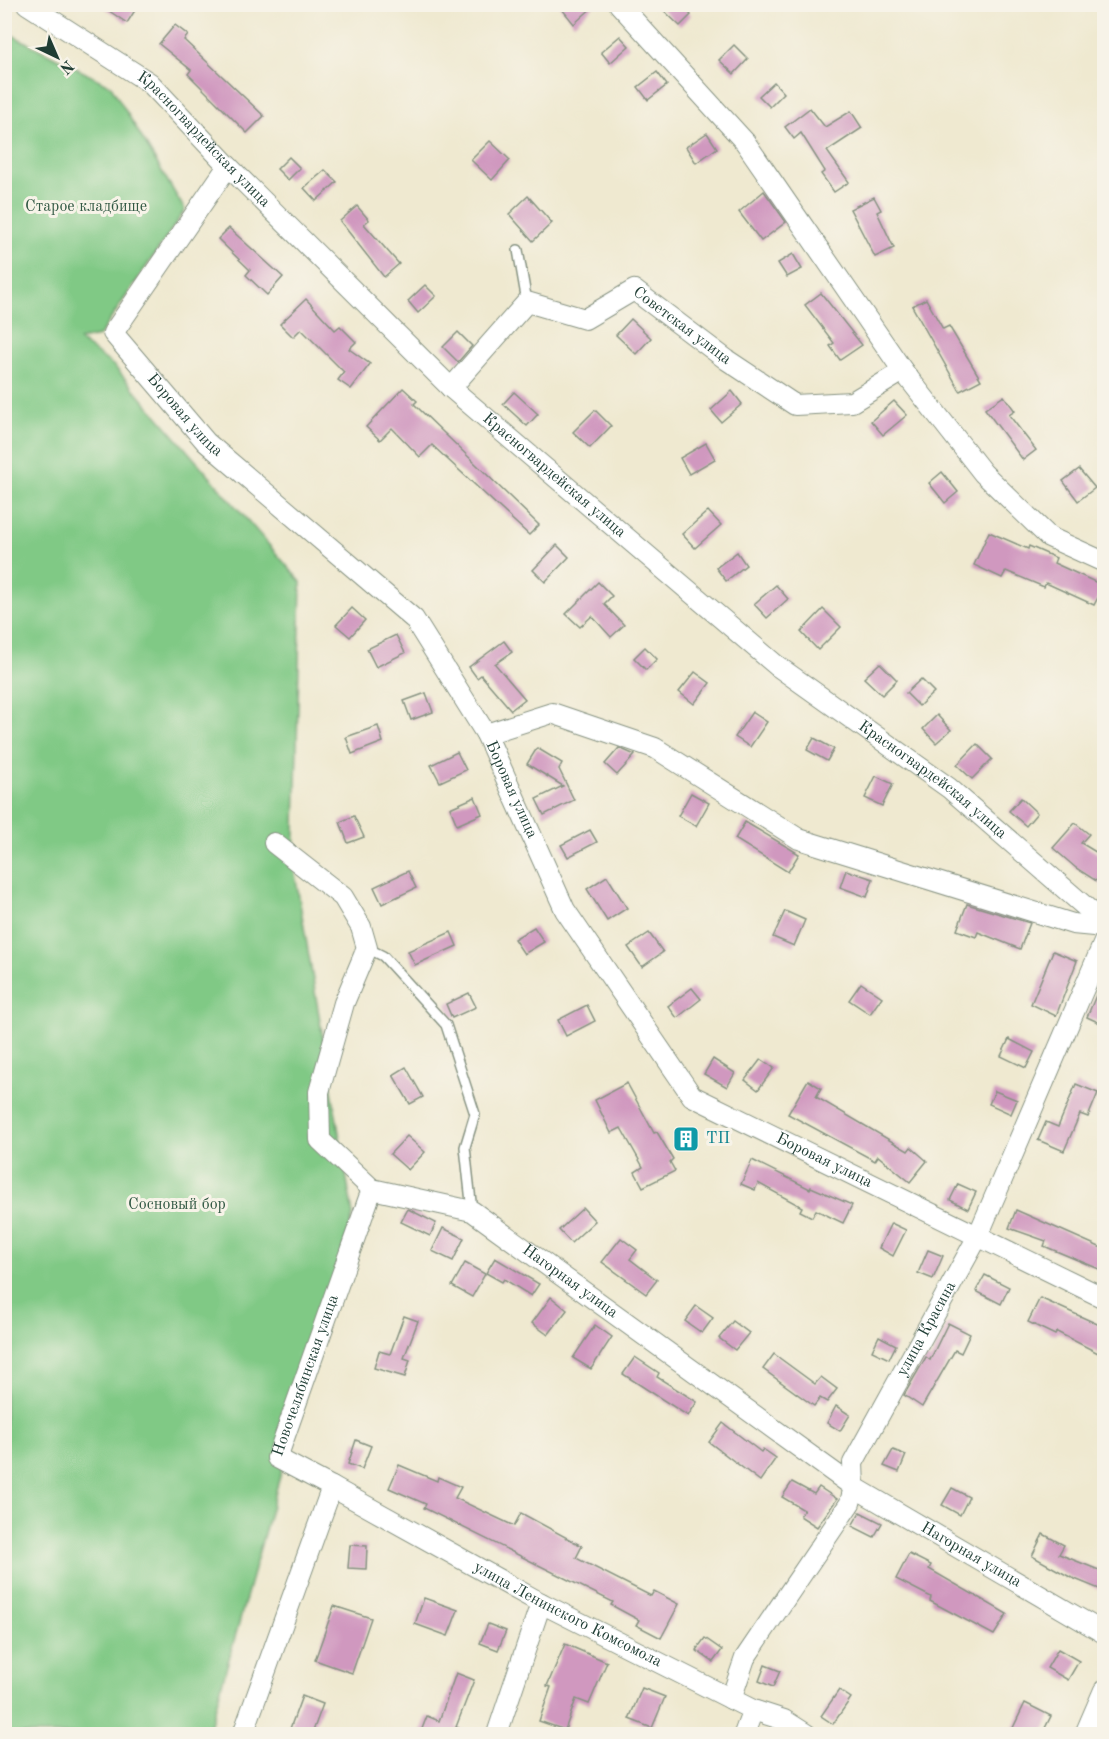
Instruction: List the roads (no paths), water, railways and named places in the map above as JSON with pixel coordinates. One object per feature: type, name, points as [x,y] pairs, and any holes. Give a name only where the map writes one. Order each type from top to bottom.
[{"type":"street","name":"Красногвардейская улица","points":[[27,4],[150,82],[228,166],[451,388],[776,665],[949,788],[1104,922]]},
{"type":"street","points":[[619,4],[745,142],[903,371],[983,473],[1049,537],[1104,562]]},
{"type":"street","name":"Боровая улица","points":[[228,166],[112,333],[206,442],[414,619],[486,734],[565,910],[692,1096],[977,1238],[1104,1298]]},
{"type":"street","name":"Советская улица","points":[[527,302],[585,319],[634,290],[727,360],[795,405],[852,402],[903,371]]},
{"type":"street","points":[[451,388],[527,302]]},
{"type":"street","points":[[486,734],[552,713],[656,748],[799,839],[1072,924],[1104,927]]},
{"type":"street","points":[[274,843],[343,897],[361,927],[367,948],[344,1003],[319,1092],[320,1140],[372,1189]]},
{"type":"street","name":"улица Красина","points":[[731,1699],[745,1658],[850,1503],[854,1487],[853,1463],[977,1238],[1104,942]]},
{"type":"street","name":"Нагорная улица","points":[[372,1189],[472,1211],[854,1487],[1104,1633]]},
{"type":"street","name":"Новочелябинская улица","points":[[332,1488],[277,1458],[372,1189]]},
{"type":"street","points":[[243,1734],[332,1488]]},
{"type":"street","name":"улица Ленинского Комсомола","points":[[332,1488],[541,1603],[753,1710],[784,1720],[806,1734]]},
{"type":"street","points":[[496,1734],[541,1603]]},
{"type":"street","points":[[1085,1734],[1104,1690]]},
{"type":"street","points":[[744,1734],[753,1710]]},
{"type":"lane","points":[[518,250],[527,302]]},
{"type":"lane","points":[[367,948],[383,956],[446,1025],[475,1114],[465,1147],[472,1211]]},
{"type":"place","name":"ТП","points":[[686,1139]]},
{"type":"park label","name":"Старое кладбище","points":[[86,207]]},
{"type":"park label","name":"Сосновый бор","points":[[177,1205]]}]
